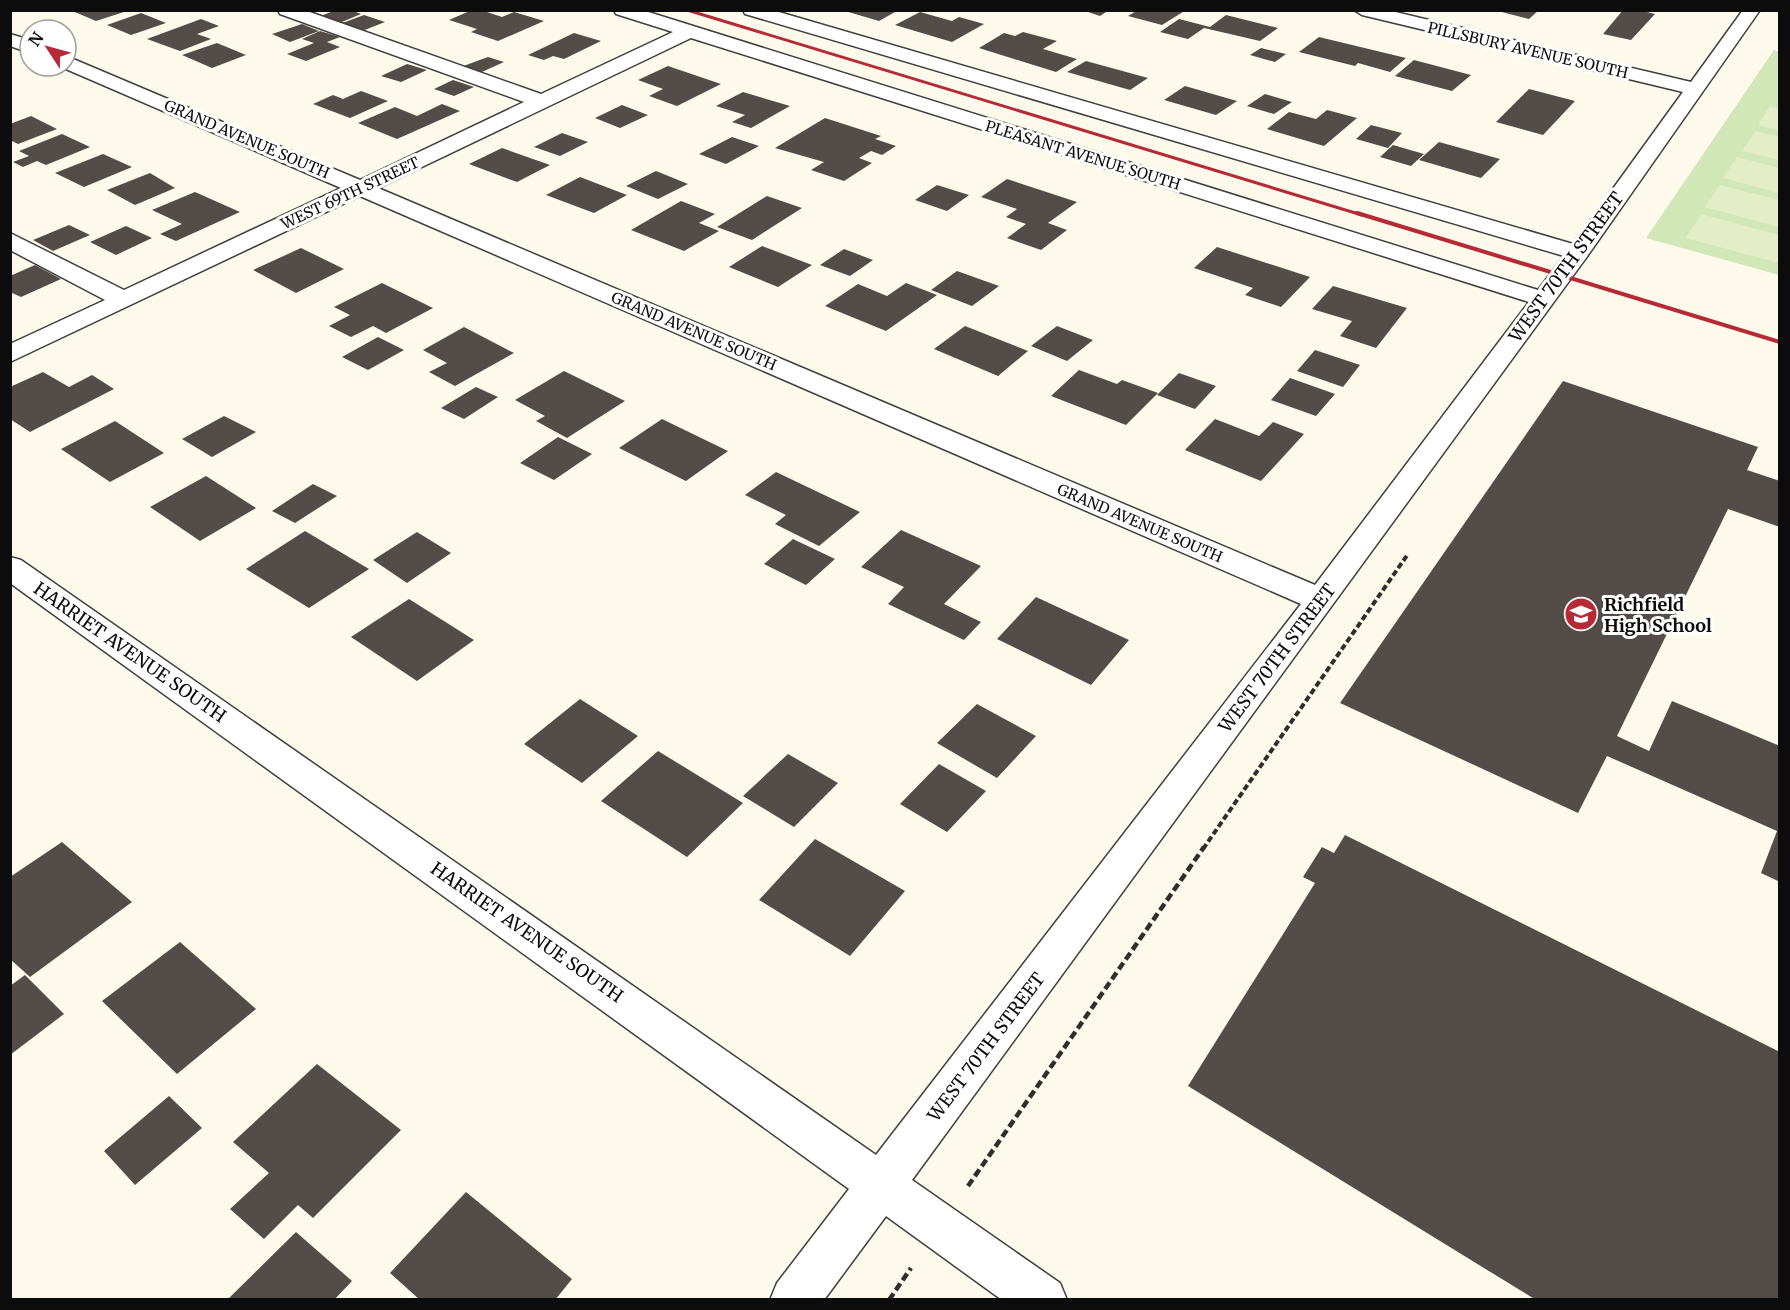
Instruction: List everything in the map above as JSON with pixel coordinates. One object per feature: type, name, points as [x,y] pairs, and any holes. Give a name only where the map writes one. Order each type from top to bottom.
[{"type":"street","points":[[286,10],[543,102]]},
{"type":"street","name":"PLEASANT AVENUE SOUTH","points":[[622,10],[1543,300]]},
{"type":"street","points":[[751,10],[1578,253]]},
{"type":"street","name":"PILLSBURY AVENUE SOUTH","points":[[1362,10],[1695,89]]},
{"type":"street","name":"WEST 70TH STREET","points":[[794,1299],[1321,600],[1578,253],[1752,10]]},
{"type":"street","name":"WEST 69TH STREET","points":[[10,354],[690,32]]},
{"type":"street","name":"GRAND AVENUE SOUTH","points":[[78,67],[1321,600]]},
{"type":"street","points":[[10,240],[124,300]]},
{"type":"street","name":"HARRIET AVENUE SOUTH","points":[[10,567],[1043,1299]]},
{"type":"path","points":[[889,1299],[1414,545]]},
{"type":"green space","points":[[1774,50],[1779,52],[1779,275],[1646,238]]},
{"type":"green space","points":[[1770,106],[1779,109],[1779,130],[1758,125]]},
{"type":"green space","points":[[1755,131],[1779,137],[1779,160],[1742,151]]},
{"type":"green space","points":[[1737,157],[1779,168],[1779,193],[1723,178]]},
{"type":"green space","points":[[1720,185],[1779,200],[1779,227],[1705,207]]},
{"type":"green space","points":[[1701,214],[1779,235],[1779,263],[1686,238]]},
{"type":"building","points":[[70,10],[127,10],[127,11],[96,21]]},
{"type":"building","points":[[336,10],[351,10],[361,14],[337,24],[318,17]]},
{"type":"building","points":[[472,10],[481,10],[502,17],[514,12],[544,21],[498,41],[471,32],[477,29],[449,20]]},
{"type":"building","points":[[889,10],[895,12],[879,21],[845,11]]},
{"type":"building","points":[[1082,10],[1109,10],[1100,16]]},
{"type":"building","points":[[1138,10],[1186,10],[1162,25],[1128,16]]},
{"type":"building","points":[[1494,10],[1539,10],[1529,19]]},
{"type":"building","points":[[1623,10],[1639,10],[1655,14],[1631,40],[1603,34]]},
{"type":"building","points":[[920,12],[952,21],[959,17],[984,24],[952,42],[895,25]]},
{"type":"building","points":[[141,13],[166,23],[131,35],[107,25]]},
{"type":"building","points":[[364,15],[385,22],[357,33],[337,25]]},
{"type":"building","points":[[1226,15],[1278,28],[1260,41],[1204,28],[1188,39],[1160,32],[1179,19],[1210,27]]},
{"type":"building","points":[[201,19],[219,26],[197,34],[211,39],[180,51],[147,39]]},
{"type":"building","points":[[302,24],[319,31],[290,42],[272,34]]},
{"type":"building","points":[[320,31],[340,37],[327,42],[340,47],[306,61],[287,54],[314,43],[302,39]]},
{"type":"building","points":[[1023,32],[1057,41],[1043,49],[1077,59],[1056,72],[979,48],[1004,33],[1015,36]]},
{"type":"building","points":[[574,33],[601,41],[564,59],[553,56],[544,60],[528,55]]},
{"type":"building","points":[[1319,37],[1406,58],[1390,72],[1358,63],[1355,66],[1299,52]]},
{"type":"building","points":[[217,43],[246,55],[212,68],[182,55]]},
{"type":"building","points":[[1261,48],[1286,54],[1275,62],[1250,55]]},
{"type":"building","points":[[488,57],[504,62],[475,75],[458,68]]},
{"type":"building","points":[[1414,60],[1471,75],[1452,91],[1395,76]]},
{"type":"building","points":[[1086,61],[1148,78],[1130,90],[1067,72]]},
{"type":"building","points":[[407,64],[427,70],[401,82],[381,76]]},
{"type":"building","points":[[668,66],[721,84],[677,106],[649,96],[663,89],[638,80]]},
{"type":"building","points":[[453,80],[474,87],[454,96],[434,89]]},
{"type":"building","points":[[1185,86],[1237,101],[1216,115],[1164,100]]},
{"type":"building","points":[[1529,89],[1575,101],[1543,135],[1496,122]]},
{"type":"building","points":[[361,91],[388,101],[350,118],[313,104],[333,95],[343,99]]},
{"type":"building","points":[[743,92],[790,106],[751,128],[732,122],[745,115],[716,106]]},
{"type":"building","points":[[1265,94],[1292,102],[1274,114],[1247,106]]},
{"type":"building","points":[[442,104],[460,111],[397,139],[358,123],[395,107],[417,116]]},
{"type":"building","points":[[622,105],[648,115],[620,128],[595,118]]},
{"type":"building","points":[[1327,110],[1357,118],[1324,146],[1267,129],[1289,112],[1316,119]]},
{"type":"building","points":[[31,116],[57,129],[18,144],[10,140],[10,124]]},
{"type":"building","points":[[825,118],[881,136],[875,139],[896,146],[882,155],[871,151],[859,158],[872,163],[844,181],[811,170],[824,162],[775,148]]},
{"type":"building","points":[[1371,125],[1402,133],[1388,148],[1356,139]]},
{"type":"building","points":[[562,133],[588,142],[560,156],[534,147]]},
{"type":"building","points":[[62,134],[90,147],[46,165],[37,161],[23,167],[13,162],[29,156],[19,151]]},
{"type":"building","points":[[732,137],[759,146],[726,164],[699,154]]},
{"type":"building","points":[[1439,142],[1500,159],[1481,178],[1419,160]]},
{"type":"building","points":[[1393,145],[1424,154],[1411,166],[1380,157]]},
{"type":"building","points":[[502,148],[550,165],[517,182],[469,164]]},
{"type":"building","points":[[103,154],[132,167],[84,187],[55,173]]},
{"type":"building","points":[[656,171],[688,184],[658,199],[626,186]]},
{"type":"building","points":[[150,173],[175,188],[135,205],[107,190]]},
{"type":"building","points":[[580,177],[627,195],[594,213],[546,195]]},
{"type":"building","points":[[1007,179],[1077,202],[1048,223],[1067,230],[1041,250],[1007,238],[1026,224],[1006,217],[1017,209],[981,197]]},
{"type":"building","points":[[937,185],[969,195],[947,211],[915,200]]},
{"type":"building","points":[[195,192],[240,212],[176,241],[160,234],[182,224],[152,210]]},
{"type":"building","points":[[767,196],[802,208],[752,240],[717,227]]},
{"type":"building","points":[[681,201],[715,214],[699,223],[719,231],[684,251],[631,230]]},
{"type":"building","points":[[69,225],[90,235],[53,251],[33,240]]},
{"type":"building","points":[[126,226],[152,238],[116,255],[90,242]]},
{"type":"building","points":[[762,246],[812,265],[778,287],[729,267]]},
{"type":"building","points":[[1217,247],[1310,277],[1281,307],[1245,295],[1253,288],[1194,268]]},
{"type":"building","points":[[301,248],[344,269],[296,293],[253,270]]},
{"type":"building","points":[[844,249],[873,260],[850,276],[820,265]]},
{"type":"building","points":[[35,265],[61,279],[21,297],[10,292],[10,276]]},
{"type":"building","points":[[957,271],[999,286],[972,306],[931,290]]},
{"type":"building","points":[[382,283],[433,308],[386,333],[373,326],[351,337],[329,326],[350,315],[334,307]]},
{"type":"building","points":[[906,283],[937,295],[886,331],[825,306],[858,284],[887,296]]},
{"type":"building","points":[[1333,286],[1407,308],[1376,348],[1340,336],[1352,321],[1312,309]]},
{"type":"building","points":[[965,326],[1028,351],[998,376],[934,349]]},
{"type":"building","points":[[1057,326],[1093,340],[1067,361],[1031,346]]},
{"type":"building","points":[[464,327],[514,353],[455,386],[429,372],[447,363],[423,350]]},
{"type":"building","points":[[378,337],[404,350],[368,370],[342,357]]},
{"type":"building","points":[[1315,350],[1360,365],[1343,387],[1297,371]]},
{"type":"building","points":[[1079,370],[1117,384],[1122,380],[1158,393],[1126,425],[1051,396]]},
{"type":"building","points":[[564,371],[625,401],[567,438],[536,421],[545,416],[515,400]]},
{"type":"building","points":[[43,372],[69,387],[92,375],[114,389],[30,432],[10,419],[10,387]]},
{"type":"building","points":[[1179,373],[1216,386],[1195,409],[1157,395]]},
{"type":"building","points":[[1290,378],[1335,394],[1316,416],[1271,400]]},
{"type":"building","points":[[1563,381],[1758,447],[1747,470],[1780,481],[1780,527],[1728,509],[1617,736],[1649,751],[1672,701],[1780,746],[1780,882],[1761,873],[1777,831],[1607,756],[1578,813],[1340,703]]},
{"type":"building","points":[[476,387],[498,397],[464,419],[441,408]]},
{"type":"building","points":[[224,416],[256,432],[212,457],[182,439]]},
{"type":"building","points":[[662,419],[728,451],[686,481],[619,448]]},
{"type":"building","points":[[1215,419],[1259,436],[1273,422],[1304,434],[1261,481],[1185,450]]},
{"type":"building","points":[[115,421],[164,453],[110,482],[61,449]]},
{"type":"building","points":[[558,437],[592,454],[554,480],[520,463]]},
{"type":"building","points":[[776,472],[860,512],[819,546],[775,524],[786,515],[745,495]]},
{"type":"building","points":[[206,476],[256,508],[200,541],[150,507]]},
{"type":"building","points":[[313,484],[337,496],[295,523],[272,511]]},
{"type":"building","points":[[901,530],[981,566],[944,604],[981,622],[964,640],[888,604],[904,587],[861,567]]},
{"type":"building","points":[[305,531],[369,569],[309,608],[246,569]]},
{"type":"building","points":[[417,532],[451,553],[407,583],[373,560]]},
{"type":"building","points":[[793,539],[835,559],[806,585],[764,564]]},
{"type":"building","points":[[1036,597],[1129,640],[1091,685],[997,639]]},
{"type":"building","points":[[409,599],[474,640],[417,681],[351,637]]},
{"type":"building","points":[[580,699],[638,736],[582,783],[524,744]]},
{"type":"building","points":[[977,704],[1036,736],[997,778],[937,743]]},
{"type":"building","points":[[658,751],[743,803],[687,857],[601,801]]},
{"type":"building","points":[[788,754],[838,783],[794,827],[743,796]]},
{"type":"building","points":[[939,764],[986,791],[947,832],[900,804]]},
{"type":"building","points":[[1345,835],[1780,1052],[1780,1300],[1536,1300],[1188,1086],[1315,883],[1303,877],[1322,847],[1334,853]]},
{"type":"building","points":[[815,839],[905,891],[850,956],[759,900]]},
{"type":"building","points":[[62,842],[132,902],[30,977],[10,959],[10,877]]},
{"type":"building","points":[[180,942],[256,1009],[177,1074],[102,1001]]},
{"type":"building","points":[[25,975],[64,1014],[10,1055],[10,986]]},
{"type":"building","points":[[317,1064],[401,1130],[313,1218],[298,1205],[264,1239],[230,1209],[269,1173],[233,1142]]},
{"type":"building","points":[[169,1096],[202,1128],[135,1185],[104,1151]]},
{"type":"building","points":[[466,1192],[572,1279],[555,1300],[420,1300],[390,1273]]},
{"type":"building","points":[[296,1232],[352,1281],[334,1300],[227,1300]]},
{"type":"railway","points":[[687,10],[1362,215]]},
{"type":"railway","points":[[1357,213],[1780,342]]},
{"type":"place","name":"Richfield High School","points":[[1581,614]]}]
